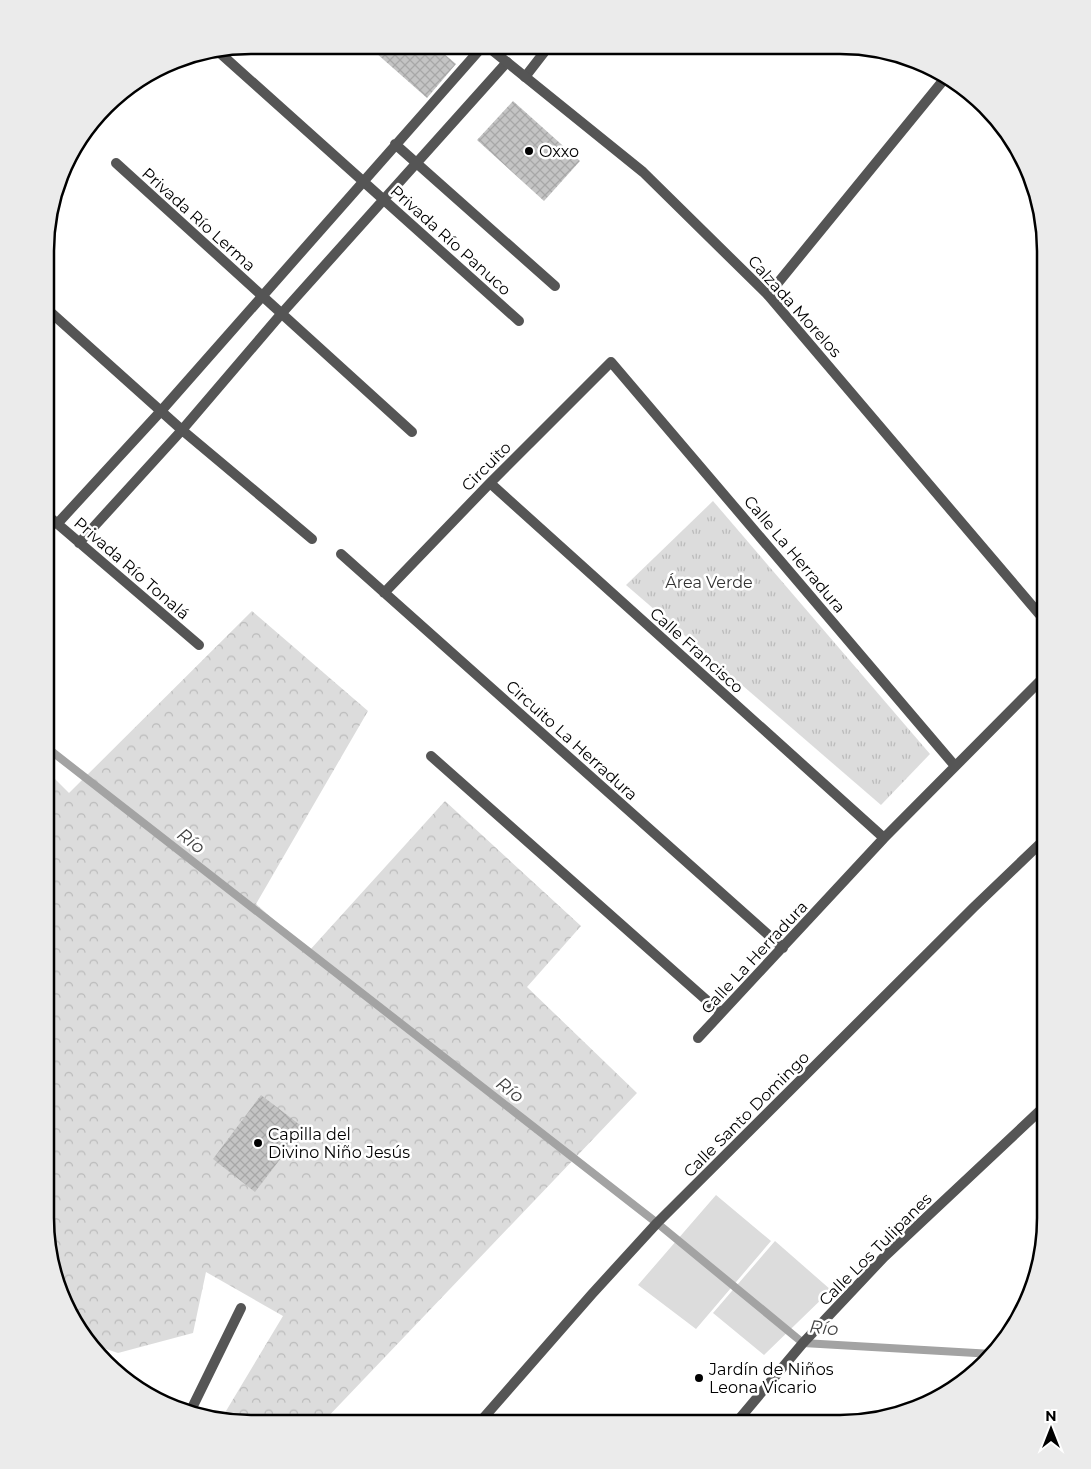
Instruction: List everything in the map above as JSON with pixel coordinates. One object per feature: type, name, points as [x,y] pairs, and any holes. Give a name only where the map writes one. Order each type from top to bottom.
[{"type":"street","points":[[57,524],[161,411],[476,54]]},
{"type":"street","name":"Calzada Morelos","points":[[497,54],[643,172],[768,295],[1037,611]]},
{"type":"street","points":[[525,77],[543,54]]},
{"type":"street","name":"Privada Río Panuco","points":[[223,56],[519,321]]},
{"type":"street","points":[[79,543],[182,430],[282,313],[507,62]]},
{"type":"street","points":[[768,295],[942,82]]},
{"type":"street","points":[[395,144],[555,286]]},
{"type":"street","name":"Privada Río Lerma","points":[[116,163],[412,432]]},
{"type":"street","points":[[54,314],[182,430],[312,539]]},
{"type":"street","name":"Circuito","points":[[384,593],[611,362]]},
{"type":"street","name":"Calle La Herradura","points":[[611,362],[955,766]]},
{"type":"street","name":"Calle Francisco","points":[[490,483],[884,838]]},
{"type":"street","name":"Privada Río Tonalá","points":[[54,521],[199,645]]},
{"type":"street","name":"Circuito La Herradura","points":[[341,554],[783,948]]},
{"type":"street","name":"Calle La Herradura","points":[[698,1038],[884,838],[1037,684]]},
{"type":"street","points":[[431,756],[721,1013]]},
{"type":"street","name":"Calle Santo Domingo","points":[[486,1415],[657,1223],[1037,847]]},
{"type":"street","name":"Calle Los Tulipanes","points":[[743,1415],[803,1343],[884,1257],[1037,1113]]},
{"type":"street","points":[[193,1407],[241,1308]]},
{"type":"green space","name":"Área Verde","points":[[713,501],[930,754],[881,805],[626,585]]},
{"type":"green space","points":[[252,611],[368,711],[256,904],[309,951],[445,801],[581,926],[527,987],[637,1093],[330,1415],[224,1414],[283,1316],[206,1272],[193,1333],[118,1353],[103,1348],[87,1328],[74,1306],[60,1269],[54,1231],[54,778],[69,793]]},
{"type":"green space","points":[[716,1195],[771,1241],[696,1329],[638,1285]]},
{"type":"green space","points":[[775,1241],[831,1290],[764,1355],[713,1313]]},
{"type":"building","points":[[377,54],[444,54],[456,64],[427,98]]},
{"type":"building","name":"Oxxo","points":[[513,101],[580,161],[544,201],[477,140]]},
{"type":"building","name":"Capilla del Divino Niño Jesús","points":[[261,1095],[304,1128],[255,1192],[213,1159]]},
{"type":"waterway","name":"Río","points":[[54,753],[657,1223],[803,1343],[984,1353]]},
{"type":"place","name":"Oxxo","points":[[529,151]]},
{"type":"place","name":"Capilla del Divino Niño Jesús","points":[[258,1143]]},
{"type":"place","name":"Jardín de Niños Leona Vicario","points":[[699,1378]]}]
